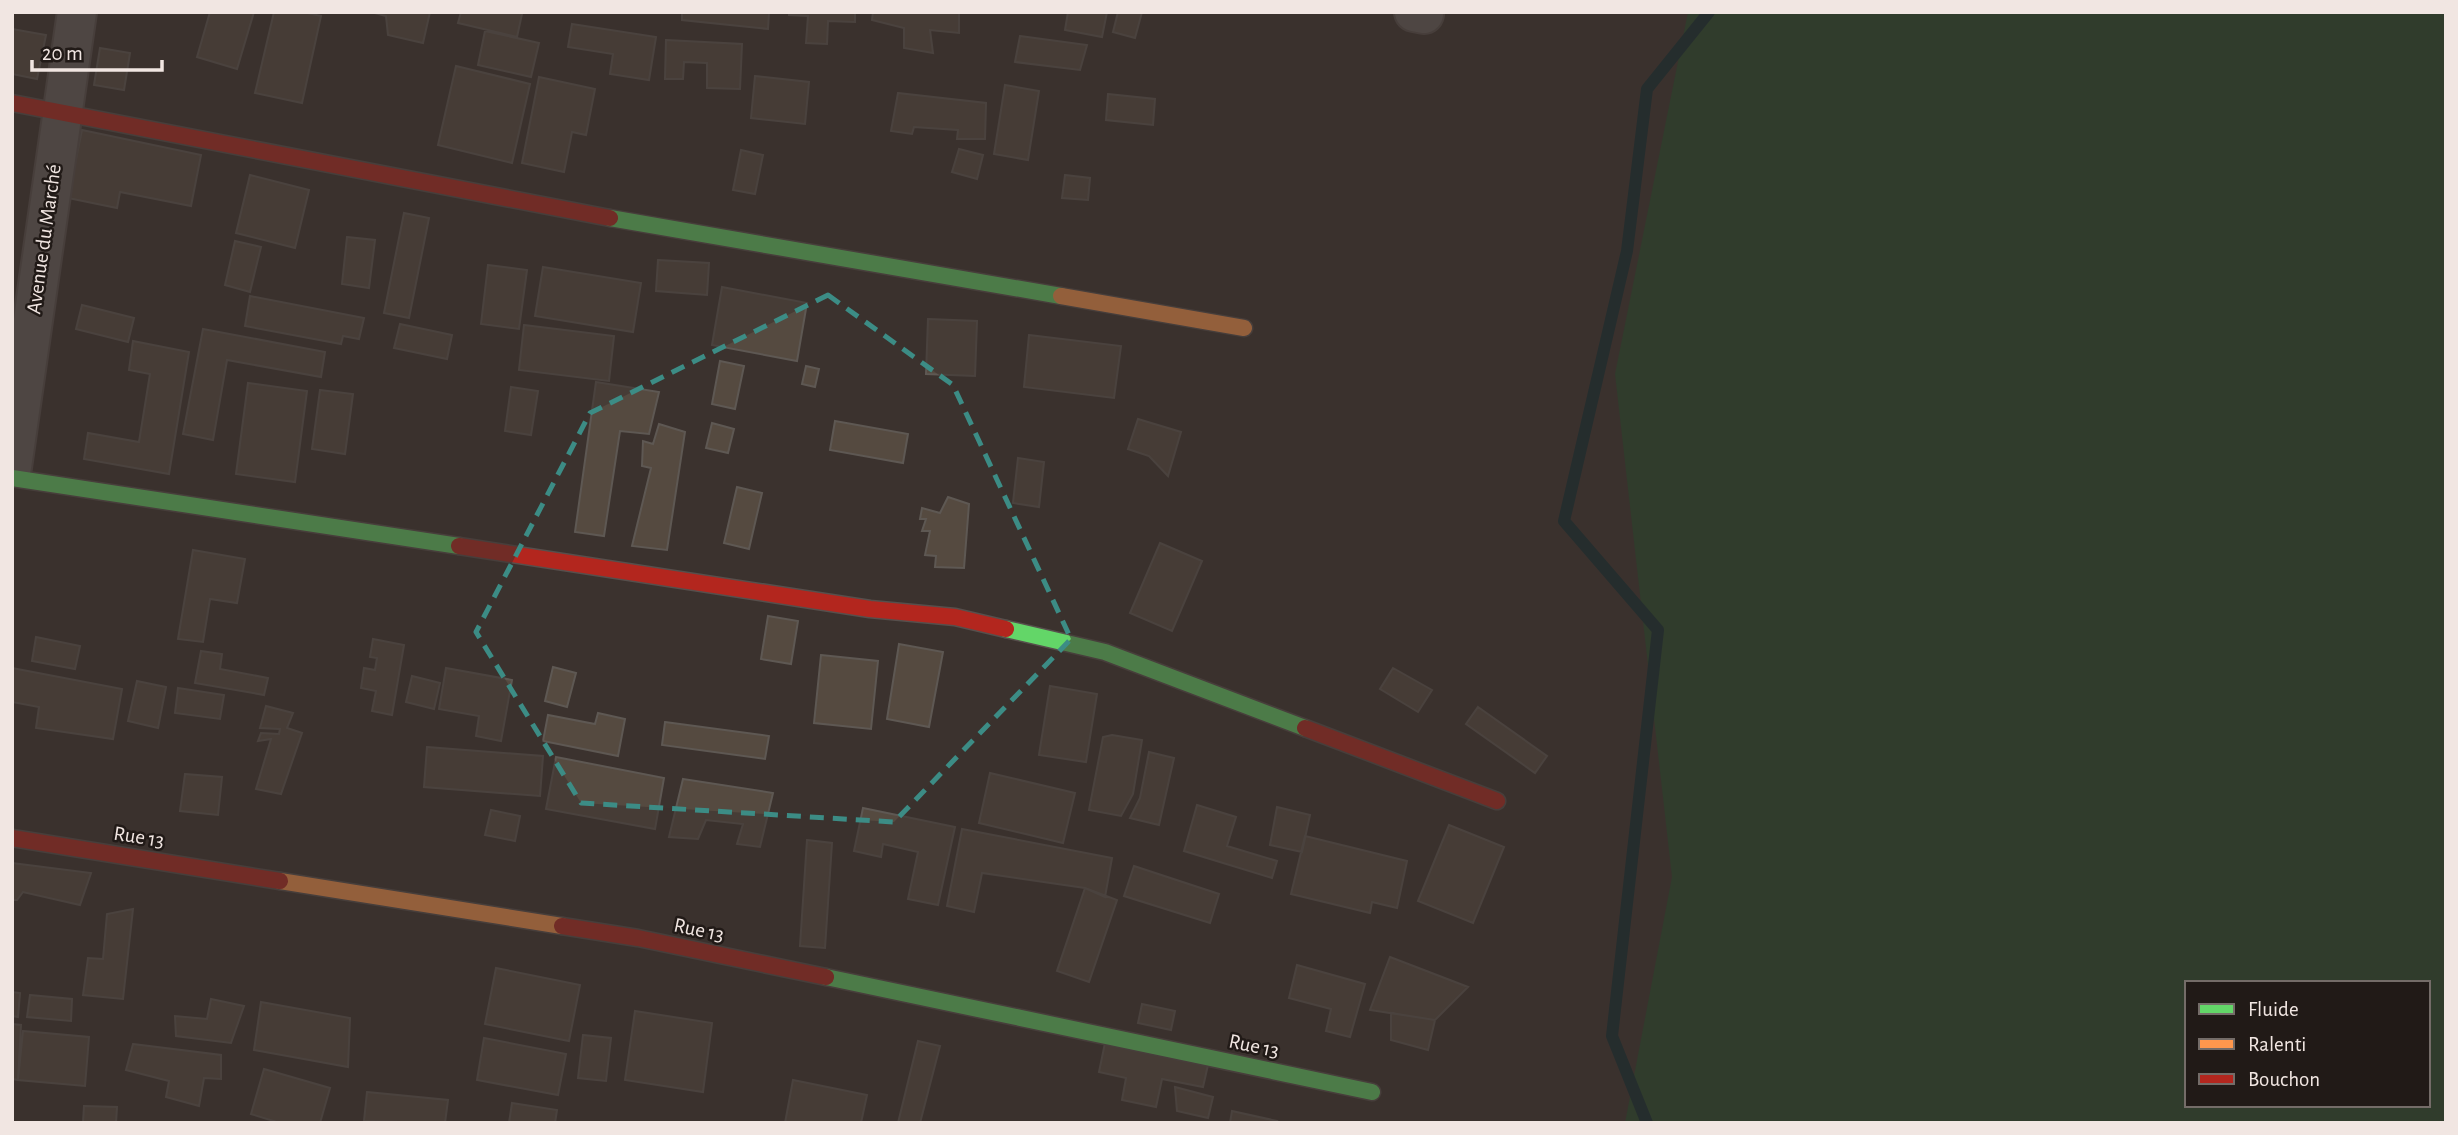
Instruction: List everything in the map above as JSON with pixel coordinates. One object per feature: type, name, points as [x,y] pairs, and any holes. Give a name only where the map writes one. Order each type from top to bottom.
[{"type":"street","name":"Avenue du Marché","points":[[12,467],[77,12]]},
{"type":"street","points":[[12,103],[653,226],[1244,328]]},
{"type":"street","points":[[12,478],[870,609],[955,617],[1105,652],[1497,801]]},
{"type":"street","name":"Rue 13","points":[[12,838],[638,938],[1373,1092]]},
{"type":"highlighted area","points":[[828,295],[953,385],[1071,639],[894,822],[581,803],[476,632],[590,413]]},
{"type":"green space","points":[[1688,12],[2446,12],[2446,1123],[1625,1123],[1672,877],[1615,374]]},
{"type":"building","points":[[210,12],[254,12],[237,69],[197,57]]},
{"type":"building","points":[[274,12],[303,12],[321,16],[302,103],[255,93]]},
{"type":"building","points":[[371,12],[430,12],[423,43],[388,35],[386,16]]},
{"type":"building","points":[[461,12],[522,14],[517,37],[458,23]]},
{"type":"building","points":[[682,12],[769,12],[768,29],[682,20]]},
{"type":"building","points":[[789,12],[855,12],[855,22],[828,21],[827,44],[806,43],[808,16],[789,15]]},
{"type":"building","points":[[873,12],[959,12],[959,33],[930,30],[933,53],[904,48],[904,28],[872,20]]},
{"type":"building","points":[[1068,12],[1107,12],[1102,37],[1065,30]]},
{"type":"building","points":[[1118,12],[1142,12],[1135,38],[1113,32]]},
{"type":"building","points":[[572,24],[656,37],[649,80],[610,74],[613,54],[568,47]]},
{"type":"building","points":[[12,29],[46,35],[37,79],[12,74]]},
{"type":"building","points":[[485,31],[539,43],[531,77],[478,65]]},
{"type":"building","points":[[1020,36],[1087,45],[1080,70],[1015,62]]},
{"type":"building","points":[[666,40],[742,44],[740,89],[707,88],[707,63],[684,62],[683,79],[665,79]]},
{"type":"building","points":[[100,48],[130,53],[124,90],[94,85]]},
{"type":"building","points":[[456,66],[530,84],[512,163],[438,145]]},
{"type":"building","points":[[755,76],[809,82],[805,124],[751,118]]},
{"type":"building","points":[[539,77],[595,89],[586,135],[572,132],[564,172],[522,163]]},
{"type":"building","points":[[1005,85],[1039,91],[1028,160],[994,154]]},
{"type":"building","points":[[898,93],[986,103],[985,139],[957,139],[958,130],[914,127],[912,134],[891,131]]},
{"type":"building","points":[[1108,94],[1155,99],[1153,125],[1106,120]]},
{"type":"building","points":[[82,130],[201,155],[191,206],[120,192],[117,208],[68,198]]},
{"type":"building","points":[[959,149],[983,155],[977,179],[952,172]]},
{"type":"building","points":[[741,150],[763,155],[755,194],[733,190]]},
{"type":"building","points":[[250,175],[309,190],[295,248],[236,233]]},
{"type":"building","points":[[1065,175],[1090,178],[1088,200],[1062,198]]},
{"type":"building","points":[[404,213],[429,218],[409,318],[384,313]]},
{"type":"building","points":[[347,237],[375,240],[369,288],[342,284]]},
{"type":"building","points":[[235,241],[261,247],[250,292],[225,285]]},
{"type":"building","points":[[658,260],[709,263],[707,295],[656,291]]},
{"type":"building","points":[[488,265],[527,270],[519,329],[481,324]]},
{"type":"building","points":[[543,267],[641,283],[633,332],[535,316]]},
{"type":"building","points":[[722,287],[807,303],[797,361],[712,345]]},
{"type":"building","points":[[250,296],[364,318],[359,339],[343,336],[341,344],[245,326]]},
{"type":"building","points":[[82,305],[134,318],[128,342],[76,329]]},
{"type":"building","points":[[928,319],[977,321],[975,376],[926,374]]},
{"type":"building","points":[[400,324],[452,335],[447,359],[394,348]]},
{"type":"building","points":[[524,325],[614,336],[609,381],[519,370]]},
{"type":"building","points":[[203,329],[325,352],[321,377],[227,360],[213,440],[183,434]]},
{"type":"building","points":[[1029,335],[1121,346],[1114,398],[1024,387]]},
{"type":"building","points":[[133,341],[189,352],[169,474],[84,459],[88,433],[139,442],[150,374],[129,370]]},
{"type":"building","points":[[720,361],[744,366],[735,409],[712,404]]},
{"type":"building","points":[[806,366],[819,369],[815,387],[802,384]]},
{"type":"building","points":[[596,382],[659,392],[649,434],[620,431],[604,536],[575,532]]},
{"type":"building","points":[[248,383],[307,391],[295,482],[236,474]]},
{"type":"building","points":[[511,387],[538,391],[531,435],[505,431]]},
{"type":"building","points":[[320,390],[353,394],[345,454],[312,449]]},
{"type":"building","points":[[1138,419],[1181,432],[1168,476],[1149,456],[1128,449]]},
{"type":"building","points":[[835,421],[908,434],[903,463],[830,450]]},
{"type":"building","points":[[712,423],[734,429],[728,453],[706,448]]},
{"type":"building","points":[[659,424],[685,432],[667,550],[632,546],[651,468],[642,466],[643,441],[653,444]]},
{"type":"building","points":[[1018,458],[1044,462],[1039,507],[1013,503]]},
{"type":"building","points":[[737,487],[762,493],[749,549],[724,543]]},
{"type":"building","points":[[948,497],[969,504],[964,568],[935,567],[936,556],[925,555],[930,531],[922,531],[926,519],[920,519],[922,508],[940,513]]},
{"type":"building","points":[[1160,543],[1202,561],[1172,631],[1130,613]]},
{"type":"building","points":[[193,550],[245,559],[237,603],[210,599],[203,642],[178,639]]},
{"type":"building","points":[[768,616],[798,621],[791,664],[761,659]]},
{"type":"building","points":[[36,637],[80,646],[75,669],[32,661]]},
{"type":"building","points":[[373,639],[404,645],[392,715],[372,711],[376,691],[361,688],[364,668],[375,670],[377,658],[370,657]]},
{"type":"building","points":[[899,644],[943,652],[929,727],[887,719]]},
{"type":"building","points":[[201,651],[222,654],[220,669],[268,678],[264,695],[195,683]]},
{"type":"building","points":[[821,655],[878,661],[871,729],[814,723]]},
{"type":"building","points":[[553,667],[576,673],[567,707],[545,701]]},
{"type":"building","points":[[12,668],[122,689],[113,739],[36,728],[39,707],[12,702]]},
{"type":"building","points":[[446,668],[512,680],[501,741],[476,736],[479,716],[439,709]]},
{"type":"building","points":[[1393,668],[1432,690],[1418,712],[1380,689]]},
{"type":"building","points":[[412,676],[440,683],[434,709],[406,702]]},
{"type":"building","points":[[137,681],[166,687],[158,728],[128,721]]},
{"type":"building","points":[[1050,686],[1097,694],[1086,762],[1039,755]]},
{"type":"building","points":[[178,688],[224,695],[220,719],[175,713]]},
{"type":"building","points":[[266,706],[293,713],[287,728],[302,733],[281,794],[256,789],[271,739],[258,741],[261,733],[279,734],[280,729],[260,728]]},
{"type":"building","points":[[1478,707],[1547,756],[1535,773],[1466,724]]},
{"type":"building","points":[[598,713],[625,719],[618,756],[543,741],[548,715],[595,724]]},
{"type":"building","points":[[665,722],[769,736],[765,759],[662,745]]},
{"type":"building","points":[[1112,735],[1142,740],[1133,794],[1121,816],[1089,810],[1103,737]]},
{"type":"building","points":[[427,747],[543,756],[540,796],[424,787]]},
{"type":"building","points":[[1149,752],[1174,758],[1159,825],[1130,818],[1140,798]]},
{"type":"building","points":[[556,757],[664,778],[655,829],[546,809]]},
{"type":"building","points":[[990,773],[1075,793],[1063,843],[979,823]]},
{"type":"building","points":[[185,774],[222,777],[218,815],[180,811]]},
{"type":"building","points":[[683,779],[773,793],[760,847],[737,844],[743,824],[706,820],[698,839],[669,837]]},
{"type":"building","points":[[1197,805],[1236,817],[1227,846],[1277,861],[1272,878],[1184,851]]},
{"type":"building","points":[[1277,807],[1310,815],[1302,852],[1270,845]]},
{"type":"building","points":[[863,808],[955,827],[938,905],[908,899],[918,852],[883,844],[881,857],[854,851]]},
{"type":"building","points":[[491,810],[520,816],[515,841],[485,835]]},
{"type":"building","points":[[1449,825],[1504,847],[1473,923],[1418,901]]},
{"type":"building","points":[[962,829],[1112,858],[1105,897],[1085,888],[982,873],[974,912],[947,906]]},
{"type":"building","points":[[1305,836],[1407,861],[1397,908],[1372,902],[1370,913],[1291,894]]},
{"type":"building","points":[[807,840],[832,843],[825,948],[800,946]]},
{"type":"building","points":[[12,863],[91,873],[80,905],[23,892],[17,900],[12,900]]},
{"type":"building","points":[[1134,866],[1219,894],[1210,923],[1124,896]]},
{"type":"building","points":[[1085,888],[1117,900],[1089,982],[1057,971]]},
{"type":"building","points":[[133,909],[123,999],[83,995],[88,958],[103,959],[107,914]]},
{"type":"building","points":[[1390,957],[1468,987],[1435,1020],[1370,1010]]},
{"type":"building","points":[[1297,965],[1365,984],[1350,1037],[1326,1031],[1331,1009],[1289,998]]},
{"type":"building","points":[[496,968],[580,985],[569,1041],[485,1024]]},
{"type":"building","points":[[12,992],[20,993],[18,1017],[12,1016]]},
{"type":"building","points":[[30,995],[72,999],[71,1021],[27,1017]]},
{"type":"building","points":[[211,999],[244,1006],[231,1043],[176,1036],[175,1016],[207,1019]]},
{"type":"building","points":[[261,1002],[350,1018],[348,1067],[254,1050]]},
{"type":"building","points":[[1142,1004],[1175,1011],[1171,1030],[1138,1023]]},
{"type":"building","points":[[635,1011],[712,1023],[703,1092],[625,1080]]},
{"type":"building","points":[[1391,1013],[1435,1020],[1428,1050],[1391,1040]]},
{"type":"building","points":[[12,1024],[21,1025],[18,1080],[12,1079]]},
{"type":"building","points":[[23,1031],[89,1037],[85,1086],[18,1080]]},
{"type":"building","points":[[583,1035],[611,1038],[606,1081],[578,1078]]},
{"type":"building","points":[[484,1038],[566,1054],[558,1095],[477,1080]]},
{"type":"building","points":[[918,1041],[940,1046],[920,1123],[898,1123]]},
{"type":"building","points":[[1105,1043],[1208,1065],[1203,1087],[1162,1079],[1156,1107],[1122,1100],[1126,1078],[1099,1072]]},
{"type":"building","points":[[133,1044],[221,1055],[221,1079],[204,1078],[199,1106],[166,1097],[169,1081],[126,1070]]},
{"type":"building","points":[[264,1069],[330,1088],[320,1123],[280,1123],[251,1114]]},
{"type":"building","points":[[793,1080],[867,1095],[861,1123],[785,1123]]},
{"type":"building","points":[[1175,1087],[1213,1097],[1208,1118],[1177,1111]]},
{"type":"building","points":[[367,1092],[448,1100],[445,1123],[364,1121]]},
{"type":"building","points":[[512,1103],[557,1110],[555,1123],[509,1123]]},
{"type":"building","points":[[84,1106],[117,1107],[116,1123],[83,1123]]},
{"type":"building","points":[[1232,1111],[1277,1121],[1230,1123]]},
{"type":"waterway","points":[[1647,1123],[1612,1036],[1658,630],[1564,521],[1627,251],[1647,89],[1709,12]]},
{"type":"traffic: fast","points":[[610,218],[1061,296]]},
{"type":"traffic: fast","points":[[12,478],[459,546]]},
{"type":"traffic: fast","points":[[1006,629],[1105,652],[1305,728]]},
{"type":"traffic: fast","points":[[826,977],[1372,1092]]},
{"type":"traffic: slow","points":[[1061,296],[1244,328]]},
{"type":"traffic: slow","points":[[280,881],[562,926]]},
{"type":"traffic: jam","points":[[12,103],[610,218]]},
{"type":"traffic: jam","points":[[459,546],[870,609],[955,617],[1006,629]]},
{"type":"traffic: jam","points":[[1305,728],[1497,801]]},
{"type":"traffic: jam","points":[[12,838],[280,881]]},
{"type":"traffic: jam","points":[[562,926],[638,938],[826,977]]}]
